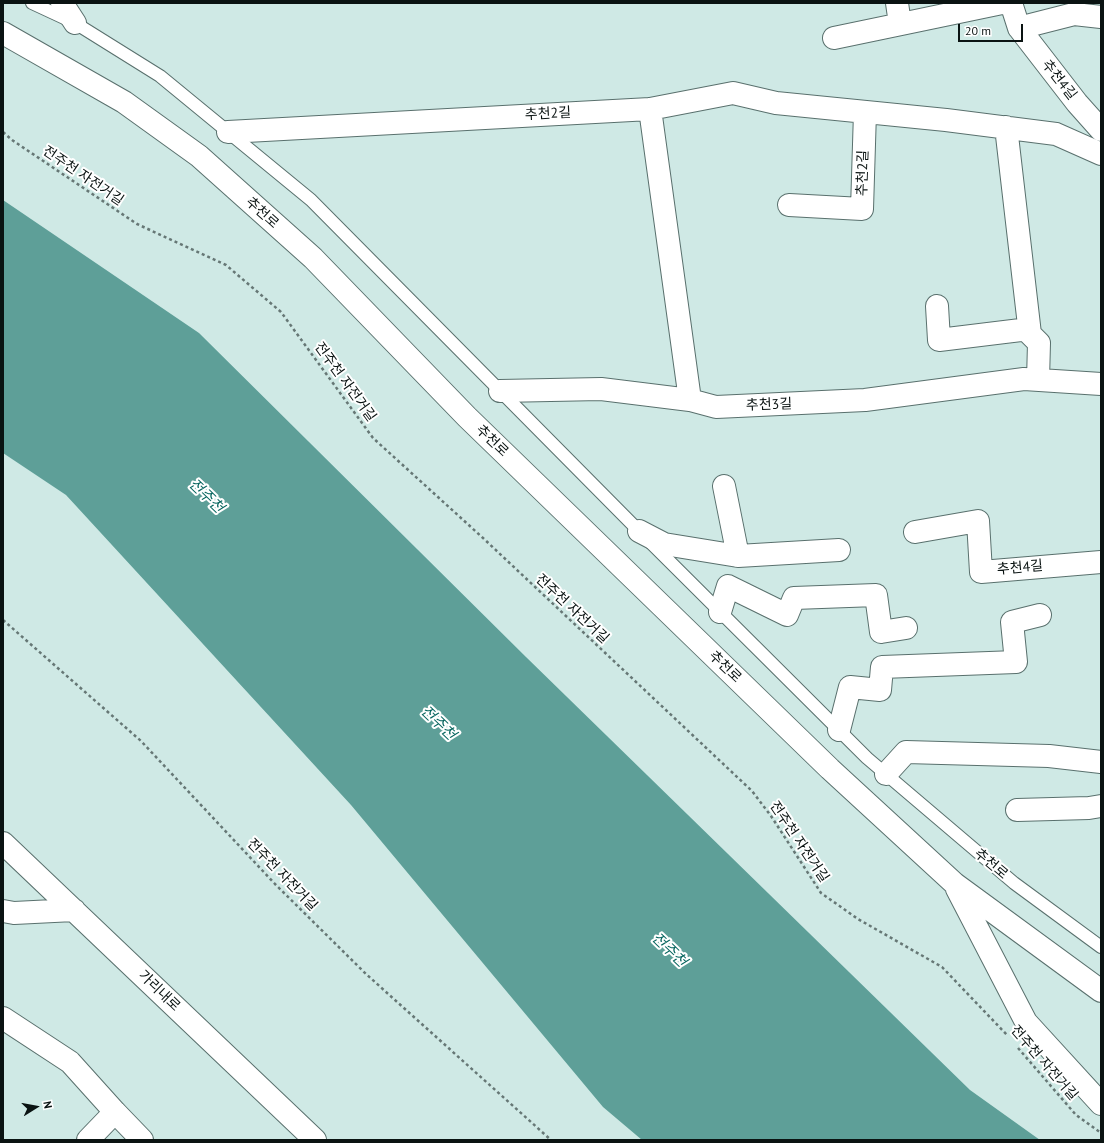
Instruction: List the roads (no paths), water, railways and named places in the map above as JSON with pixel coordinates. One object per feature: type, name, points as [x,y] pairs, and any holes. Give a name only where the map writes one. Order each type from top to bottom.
[{"type":"street","name":"추천로","points":[[62,3],[75,23]]},
{"type":"street","points":[[897,3],[900,24]]},
{"type":"street","points":[[834,38],[1002,3]]},
{"type":"street","name":"추천4길","points":[[1011,3],[1019,28],[1077,103],[1101,130]]},
{"type":"street","points":[[1019,28],[1074,14],[1101,17]]},
{"type":"street","name":"추천로","points":[[3,33],[124,102],[199,156],[313,258],[467,417],[830,769],[955,884],[1101,991]]},
{"type":"street","name":"추천2길","points":[[228,132],[650,109],[734,93],[776,103],[1056,134],[1101,154]]},
{"type":"street","points":[[650,109],[690,400]]},
{"type":"street","name":"추천2길","points":[[789,205],[862,209],[865,112]]},
{"type":"street","points":[[1006,128],[1029,329],[1030,334],[1039,343],[1038,380]]},
{"type":"street","points":[[937,306],[939,340],[1029,329]]},
{"type":"street","name":"추천3길","points":[[500,391],[601,389],[690,400],[716,407],[865,400],[1024,379],[1101,384]]},
{"type":"street","points":[[724,486],[738,556]]},
{"type":"street","name":"추천4길","points":[[916,532],[978,521],[981,572],[1101,562]]},
{"type":"street","name":"추천로","points":[[639,531],[664,544],[738,556],[839,550]]},
{"type":"street","points":[[720,612],[728,586],[786,615],[794,598],[876,595],[881,632],[906,628]]},
{"type":"street","points":[[839,730],[850,687],[880,690],[882,667],[1016,662],[1012,622],[1040,614]]},
{"type":"street","points":[[886,774],[906,752],[1049,756],[1101,762]]},
{"type":"street","points":[[1017,810],[1089,808],[1101,806]]},
{"type":"street","name":"가리내로","points":[[3,843],[311,1139]]},
{"type":"street","name":"추천로","points":[[955,884],[1026,1022],[1101,1104]]},
{"type":"street","points":[[3,911],[14,913],[74,910]]},
{"type":"street","points":[[3,1018],[70,1062],[142,1140]]},
{"type":"street","points":[[88,1140],[115,1112]]},
{"type":"lane","name":"추천로","points":[[32,3],[75,23],[160,76],[311,200],[639,531],[868,758],[1014,883],[1101,947]]},
{"type":"water","name":"전주천","points":[[3,200],[199,333],[526,657],[970,1090],[1040,1140],[642,1140],[603,1107],[351,805],[66,495],[3,453]]}]
